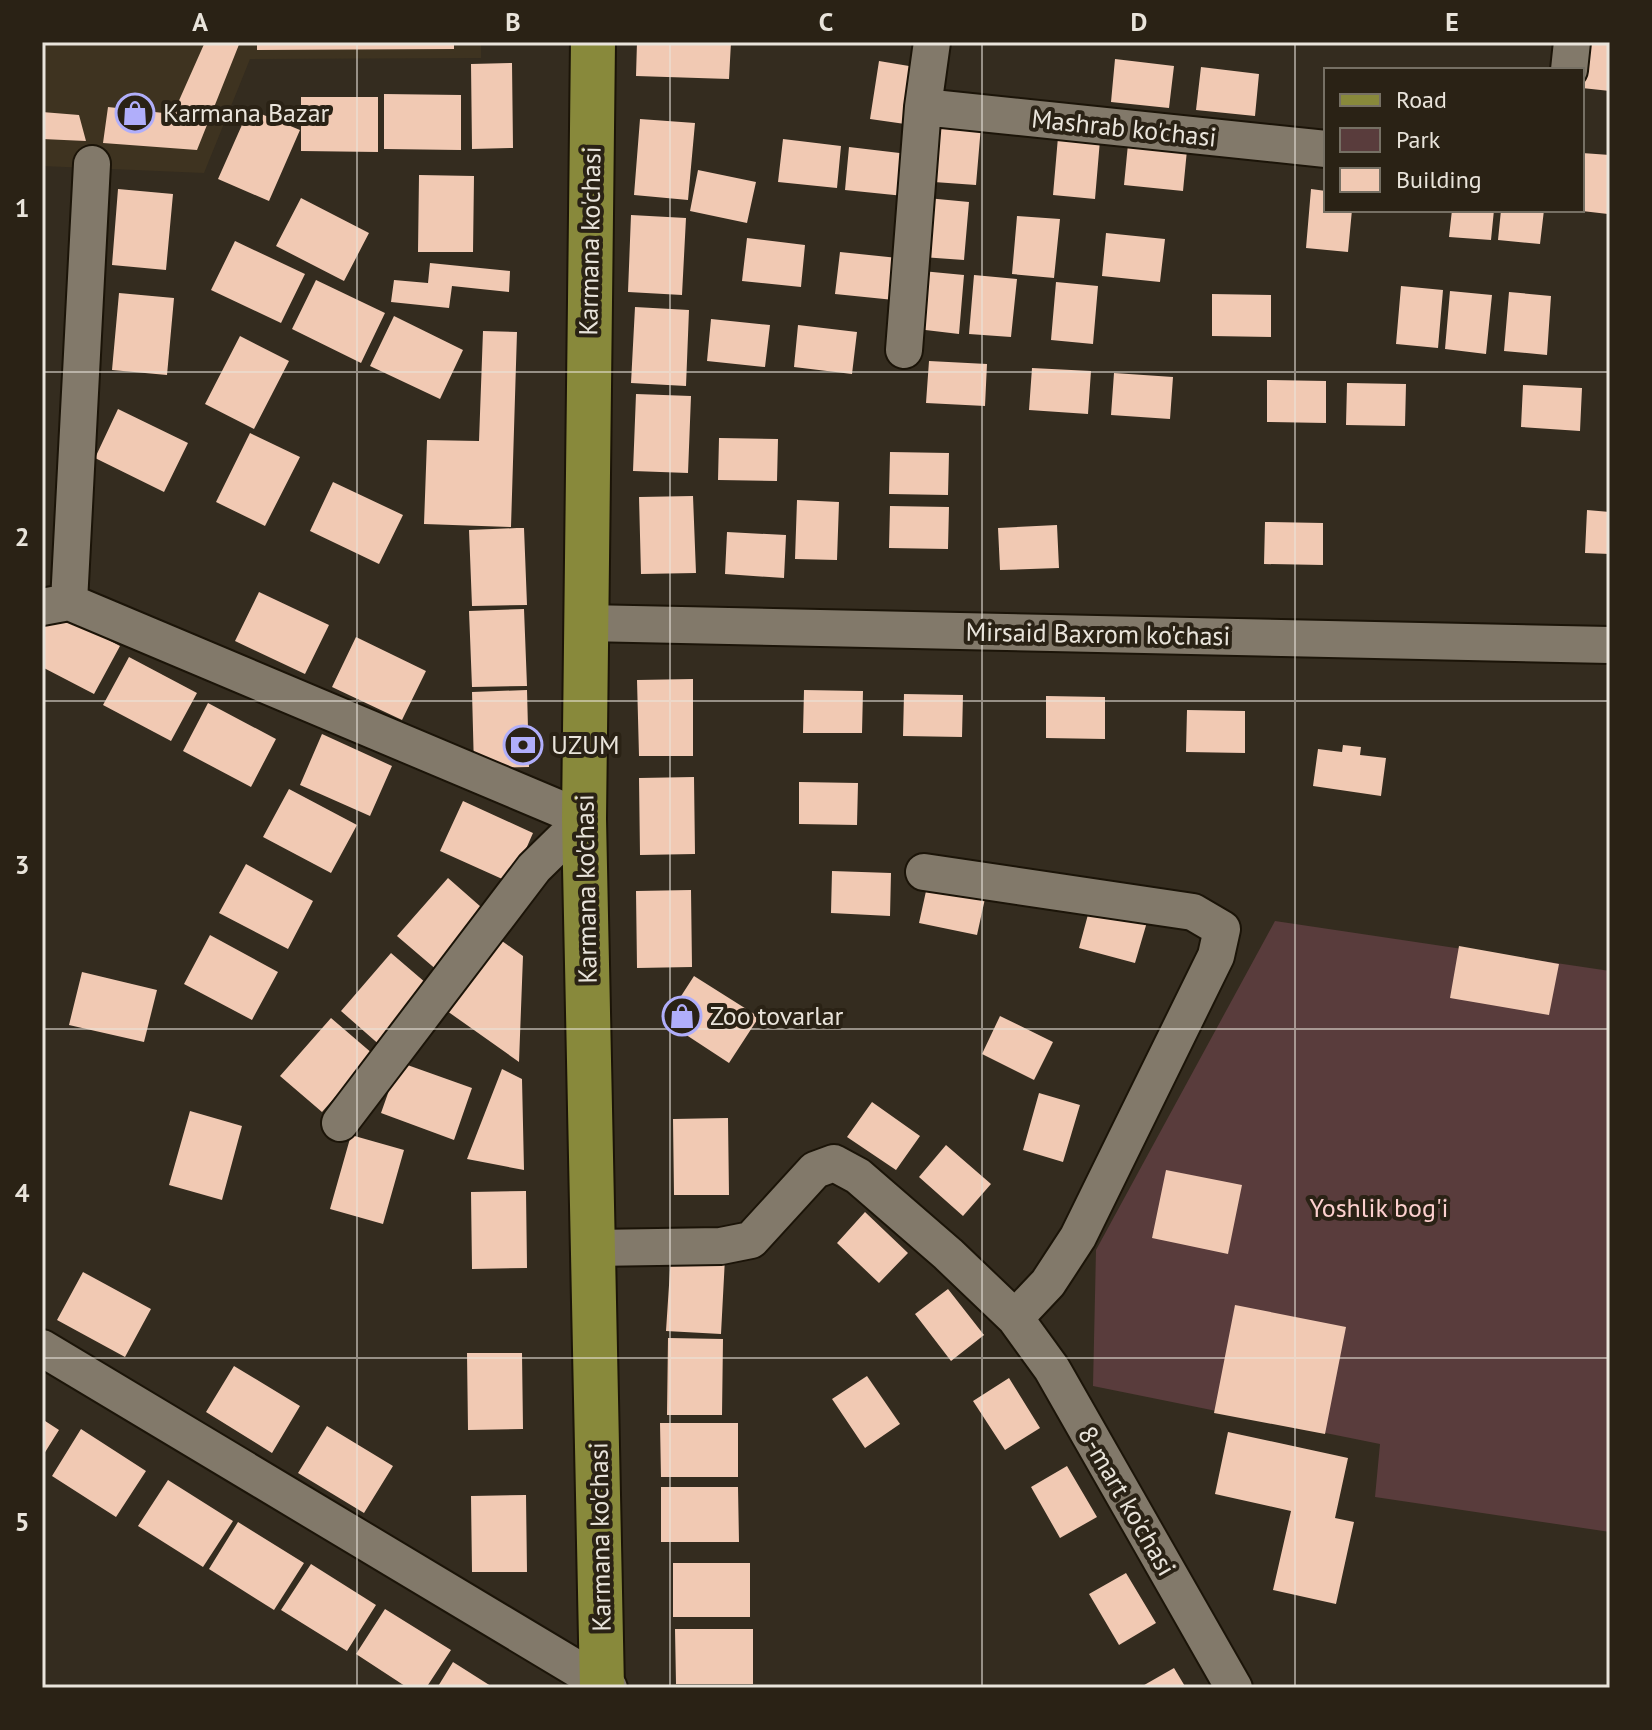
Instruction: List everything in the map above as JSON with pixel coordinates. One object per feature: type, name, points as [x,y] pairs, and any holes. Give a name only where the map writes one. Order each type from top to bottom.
[{"type":"main road","name":"Karmana ko'chasi","points":[[593,42],[584,819],[605,1686]]},
{"type":"street","points":[[904,350],[923,107],[932,42]]},
{"type":"street","points":[[1569,68],[1572,42]]},
{"type":"street","name":"Mashrab ko'chasi","points":[[923,107],[1324,149]]},
{"type":"street","points":[[92,164],[56,605],[584,819],[534,868],[340,1123]]},
{"type":"street","name":"Mirsaid Baxrom ko'chasi","points":[[586,623],[1610,645]]},
{"type":"street","points":[[924,872],[1193,912],[1222,929],[1216,956],[1078,1237],[1048,1283],[1015,1318]]},
{"type":"street","name":"8-mart ko'chasi","points":[[594,1248],[721,1246],[751,1240],[815,1170],[834,1163],[858,1176],[948,1254],[1015,1318],[1052,1369],[1234,1688]]},
{"type":"street","points":[[42,1348],[605,1686]]},
{"type":"shaded area","name":"Karmana Bazar","points":[[42,42],[481,42],[481,58],[250,59],[204,173],[42,166]]},
{"type":"green space","name":"Yoshlik bog'i","points":[[1275,921],[1610,971],[1610,1532],[1375,1497],[1380,1444],[1093,1386],[1096,1250]]},
{"type":"building","points":[[205,42],[240,42],[197,150],[103,143],[108,107],[173,114]]},
{"type":"building","points":[[257,42],[454,42],[454,49],[257,50]]},
{"type":"building","points":[[637,42],[731,42],[729,79],[636,76]]},
{"type":"building","points":[[1584,42],[1610,42],[1610,91],[1584,88]]},
{"type":"building","points":[[1115,59],[1174,66],[1169,108],[1111,102]]},
{"type":"building","points":[[879,61],[921,68],[912,125],[870,119]]},
{"type":"building","points":[[512,63],[513,148],[472,149],[471,64]]},
{"type":"building","points":[[1201,67],[1259,74],[1255,116],[1196,110]]},
{"type":"building","points":[[384,94],[461,95],[461,150],[384,149]]},
{"type":"building","points":[[301,97],[378,97],[378,152],[301,151]]},
{"type":"building","points":[[249,109],[300,130],[269,201],[218,179]]},
{"type":"building","points":[[42,112],[79,115],[86,141],[42,139]]},
{"type":"building","points":[[640,119],[695,123],[688,200],[634,195]]},
{"type":"building","points":[[939,123],[981,126],[976,185],[934,182]]},
{"type":"building","points":[[1058,137],[1100,140],[1095,199],[1053,195]]},
{"type":"building","points":[[783,139],[841,146],[837,188],[778,182]]},
{"type":"building","points":[[1128,144],[1187,150],[1183,191],[1124,185]]},
{"type":"building","points":[[849,147],[908,154],[904,196],[845,190]]},
{"type":"building","points":[[1584,153],[1610,155],[1608,214],[1584,211]]},
{"type":"building","points":[[698,170],[756,182],[747,223],[690,211]]},
{"type":"building","points":[[419,175],[474,176],[473,252],[418,252]]},
{"type":"building","points":[[118,189],[173,194],[166,270],[112,265]]},
{"type":"building","points":[[1311,189],[1324,191],[1324,212],[1352,212],[1348,252],[1306,248]]},
{"type":"building","points":[[301,198],[369,233],[344,281],[276,246]]},
{"type":"building","points":[[927,198],[969,202],[964,260],[922,257]]},
{"type":"building","points":[[1452,212],[1494,212],[1491,240],[1449,237]]},
{"type":"building","points":[[1501,212],[1544,212],[1540,244],[1498,240]]},
{"type":"building","points":[[631,215],[686,218],[682,295],[628,292]]},
{"type":"building","points":[[1017,216],[1060,219],[1054,278],[1012,274]]},
{"type":"building","points":[[1106,233],[1165,239],[1160,282],[1102,276]]},
{"type":"building","points":[[747,238],[805,245],[801,287],[742,281]]},
{"type":"building","points":[[235,241],[305,274],[281,323],[211,290]]},
{"type":"building","points":[[840,252],[898,258],[894,300],[835,294]]},
{"type":"building","points":[[430,263],[510,271],[509,292],[452,286],[449,308],[391,302],[394,280],[428,283]]},
{"type":"building","points":[[922,271],[964,275],[959,334],[917,329]]},
{"type":"building","points":[[974,275],[1017,279],[1011,337],[969,334]]},
{"type":"building","points":[[316,280],[385,313],[361,363],[292,329]]},
{"type":"building","points":[[1056,282],[1098,286],[1093,344],[1051,340]]},
{"type":"building","points":[[1401,286],[1443,290],[1438,348],[1396,344]]},
{"type":"building","points":[[1450,291],[1492,295],[1486,354],[1445,349]]},
{"type":"building","points":[[1509,292],[1551,296],[1547,355],[1504,351]]},
{"type":"building","points":[[119,293],[174,298],[167,375],[112,370]]},
{"type":"building","points":[[1212,294],[1271,295],[1271,337],[1212,336]]},
{"type":"building","points":[[635,307],[689,310],[686,386],[631,383]]},
{"type":"building","points":[[394,316],[463,350],[440,399],[370,366]]},
{"type":"building","points":[[711,319],[770,325],[765,367],[707,361]]},
{"type":"building","points":[[798,325],[857,332],[852,374],[794,367]]},
{"type":"building","points":[[483,331],[517,332],[511,527],[424,524],[427,440],[479,441]]},
{"type":"building","points":[[240,336],[289,361],[254,429],[205,404]]},
{"type":"building","points":[[929,361],[987,364],[985,406],[926,403]]},
{"type":"building","points":[[1032,368],[1091,371],[1088,414],[1029,410]]},
{"type":"building","points":[[1114,373],[1173,377],[1170,419],[1111,415]]},
{"type":"building","points":[[1267,380],[1326,381],[1326,423],[1267,422]]},
{"type":"building","points":[[1347,383],[1406,384],[1405,426],[1346,425]]},
{"type":"building","points":[[1523,385],[1582,388],[1580,431],[1521,427]]},
{"type":"building","points":[[636,394],[691,396],[688,473],[633,471]]},
{"type":"building","points":[[118,409],[188,443],[164,492],[95,458]]},
{"type":"building","points":[[250,433],[300,457],[265,526],[216,502]]},
{"type":"building","points":[[719,438],[778,439],[777,481],[718,480]]},
{"type":"building","points":[[890,452],[949,453],[948,495],[889,494]]},
{"type":"building","points":[[333,482],[403,515],[379,564],[310,531]]},
{"type":"building","points":[[693,496],[696,573],[641,574],[639,497]]},
{"type":"building","points":[[797,500],[839,502],[837,560],[795,559]]},
{"type":"building","points":[[890,506],[949,507],[948,549],[889,548]]},
{"type":"building","points":[[1587,510],[1610,512],[1610,554],[1585,553]]},
{"type":"building","points":[[1265,522],[1323,523],[1323,565],[1264,564]]},
{"type":"building","points":[[1057,525],[1059,568],[1000,570],[998,528]]},
{"type":"building","points":[[524,528],[527,605],[472,606],[469,530]]},
{"type":"building","points":[[727,532],[786,535],[784,578],[725,574]]},
{"type":"building","points":[[259,592],[329,625],[305,674],[235,641]]},
{"type":"building","points":[[524,609],[527,686],[472,687],[469,611]]},
{"type":"building","points":[[52,610],[120,646],[94,694],[42,667],[42,629]]},
{"type":"building","points":[[356,637],[426,671],[402,720],[332,687]]},
{"type":"building","points":[[129,657],[197,693],[171,741],[103,705]]},
{"type":"building","points":[[693,679],[693,756],[639,756],[637,680]]},
{"type":"building","points":[[527,690],[529,767],[474,768],[472,692]]},
{"type":"building","points":[[804,690],[863,691],[862,733],[803,733]]},
{"type":"building","points":[[904,694],[963,695],[962,737],[903,736]]},
{"type":"building","points":[[1046,696],[1105,697],[1105,739],[1046,738]]},
{"type":"building","points":[[208,703],[276,739],[251,787],[183,751]]},
{"type":"building","points":[[1187,710],[1245,711],[1245,753],[1186,752]]},
{"type":"building","points":[[322,734],[392,766],[370,816],[300,785]]},
{"type":"building","points":[[1343,745],[1361,747],[1360,755],[1386,758],[1381,796],[1313,786],[1318,749],[1342,752]]},
{"type":"building","points":[[694,777],[695,854],[640,855],[639,778]]},
{"type":"building","points":[[799,782],[858,783],[857,825],[799,824]]},
{"type":"building","points":[[289,789],[357,825],[331,873],[263,837]]},
{"type":"building","points":[[463,801],[533,833],[511,883],[440,851]]},
{"type":"building","points":[[246,864],[313,901],[288,949],[219,913]]},
{"type":"building","points":[[832,871],[891,873],[890,916],[831,913]]},
{"type":"building","points":[[448,878],[489,914],[438,971],[397,936]]},
{"type":"building","points":[[928,882],[986,894],[977,935],[919,923]]},
{"type":"building","points":[[691,890],[692,967],[637,968],[636,891]]},
{"type":"building","points":[[1090,907],[1147,922],[1135,963],[1079,948]]},
{"type":"building","points":[[210,935],[278,972],[252,1020],[184,984]]},
{"type":"building","points":[[495,936],[523,956],[519,1062],[440,1006]]},
{"type":"building","points":[[1459,946],[1559,964],[1549,1015],[1450,998]]},
{"type":"building","points":[[391,953],[433,989],[382,1047],[341,1011]]},
{"type":"building","points":[[82,972],[157,990],[144,1042],[69,1025]]},
{"type":"building","points":[[694,976],[759,1017],[729,1063],[665,1021]]},
{"type":"building","points":[[1000,1016],[1053,1042],[1034,1080],[982,1054]]},
{"type":"building","points":[[331,1018],[373,1054],[322,1112],[280,1076]]},
{"type":"building","points":[[399,1062],[472,1088],[454,1140],[381,1113]]},
{"type":"building","points":[[502,1069],[522,1079],[524,1170],[467,1159]]},
{"type":"building","points":[[1039,1093],[1080,1105],[1063,1162],[1023,1150]]},
{"type":"building","points":[[872,1102],[920,1136],[896,1170],[847,1137]]},
{"type":"building","points":[[190,1111],[242,1126],[222,1200],[169,1185]]},
{"type":"building","points":[[728,1118],[729,1195],[674,1195],[673,1119]]},
{"type":"building","points":[[351,1135],[404,1150],[383,1224],[330,1209]]},
{"type":"building","points":[[946,1145],[991,1184],[963,1216],[919,1177]]},
{"type":"building","points":[[1166,1170],[1242,1185],[1228,1254],[1152,1238]]},
{"type":"building","points":[[526,1191],[527,1268],[472,1269],[471,1192]]},
{"type":"building","points":[[865,1212],[908,1253],[879,1283],[837,1243]]},
{"type":"building","points":[[671,1255],[725,1258],[721,1334],[666,1331]]},
{"type":"building","points":[[83,1272],[151,1309],[125,1357],[57,1320]]},
{"type":"building","points":[[948,1289],[984,1335],[951,1361],[915,1314]]},
{"type":"building","points":[[1235,1305],[1346,1327],[1325,1434],[1214,1413]]},
{"type":"building","points":[[668,1338],[723,1339],[722,1415],[667,1415]]},
{"type":"building","points":[[467,1353],[522,1353],[523,1429],[468,1430]]},
{"type":"building","points":[[234,1366],[300,1406],[272,1453],[206,1412]]},
{"type":"building","points":[[867,1376],[900,1424],[865,1448],[832,1399]]},
{"type":"building","points":[[1009,1378],[1040,1428],[1005,1450],[973,1401]]},
{"type":"building","points":[[42,1419],[59,1430],[42,1457]]},
{"type":"building","points":[[660,1423],[738,1423],[738,1477],[661,1477]]},
{"type":"building","points":[[327,1426],[393,1466],[364,1513],[298,1473]]},
{"type":"building","points":[[81,1429],[146,1471],[116,1517],[52,1476]]},
{"type":"building","points":[[1228,1432],[1348,1458],[1335,1518],[1354,1522],[1336,1604],[1273,1590],[1291,1511],[1215,1494]]},
{"type":"building","points":[[1067,1466],[1097,1517],[1060,1538],[1031,1487]]},
{"type":"building","points":[[168,1480],[233,1521],[203,1567],[138,1526]]},
{"type":"building","points":[[661,1487],[738,1487],[739,1542],[661,1542]]},
{"type":"building","points":[[526,1495],[527,1572],[472,1572],[471,1496]]},
{"type":"building","points":[[238,1522],[304,1563],[274,1610],[209,1569]]},
{"type":"building","points":[[673,1563],[750,1563],[750,1617],[673,1617]]},
{"type":"building","points":[[311,1564],[376,1605],[347,1651],[281,1610]]},
{"type":"building","points":[[1126,1573],[1156,1623],[1119,1645],[1089,1594]]},
{"type":"building","points":[[385,1609],[451,1650],[426,1688],[408,1688],[356,1654]]},
{"type":"building","points":[[675,1629],[753,1629],[753,1684],[676,1684]]},
{"type":"building","points":[[453,1662],[494,1688],[437,1688]]},
{"type":"building","points":[[1174,1668],[1186,1688],[1139,1688]]},
{"type":"place","name":"Karmana Bazar","points":[[135,113]]},
{"type":"place","name":"UZUM","points":[[523,745]]},
{"type":"place","name":"Zoo tovarlar","points":[[682,1016]]}]
